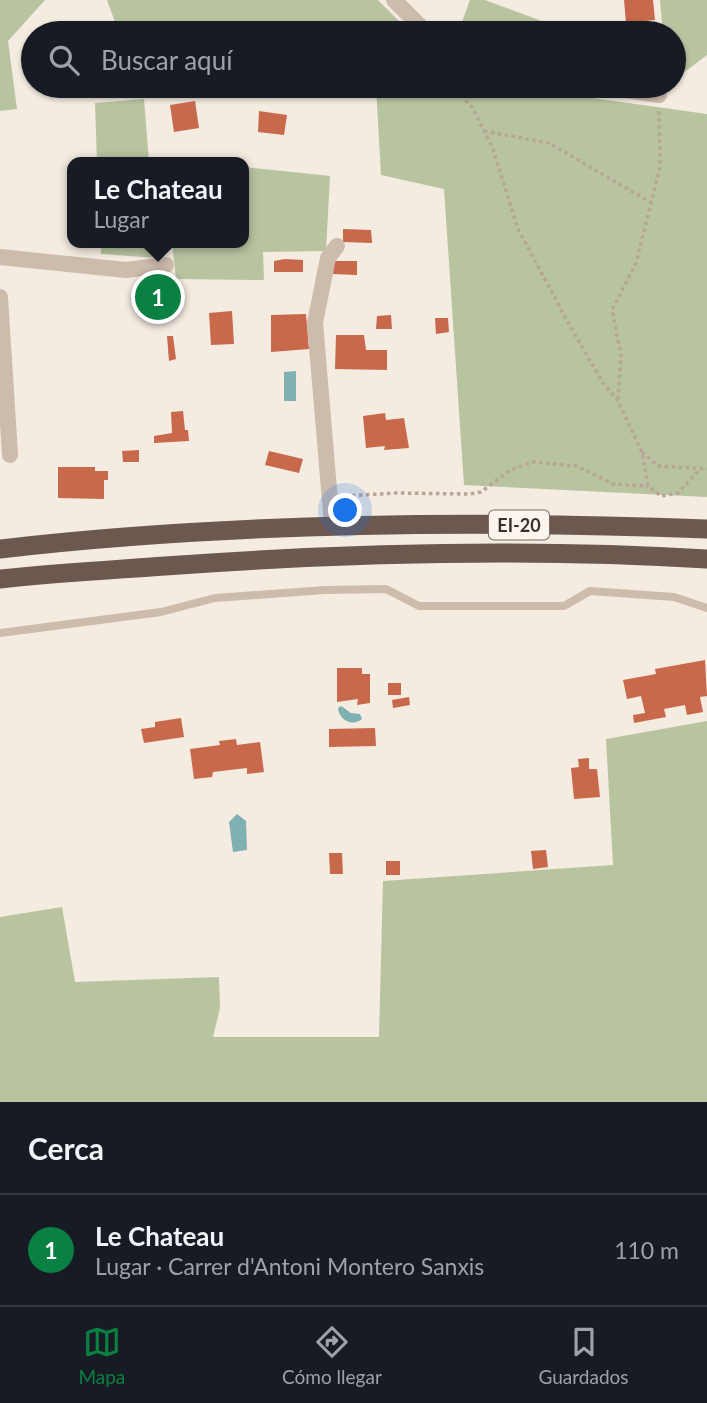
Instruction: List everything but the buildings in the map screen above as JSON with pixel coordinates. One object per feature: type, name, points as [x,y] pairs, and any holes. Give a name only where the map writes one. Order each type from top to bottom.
[{"type":"highway","name":"EI-20","points":[[0,549],[177,534],[332,525],[707,529]]},
{"type":"highway","name":"EI-20","points":[[0,581],[29,576],[390,553],[620,554],[707,559]]},
{"type":"street","points":[[394,0],[410,21]]},
{"type":"street","points":[[332,525],[315,323],[328,258],[337,246]]},
{"type":"street","points":[[0,257],[126,270],[166,265]]},
{"type":"street","points":[[0,297],[10,455]]},
{"type":"lane","points":[[0,633],[161,612],[215,598],[325,590],[386,589],[419,606],[564,606],[590,591],[674,597],[707,608]]},
{"type":"path","points":[[463,98],[472,107],[493,149],[518,229],[603,383],[618,401],[642,452],[648,486]]},
{"type":"path","points":[[618,401],[621,355],[612,310],[636,263],[660,167],[659,98]]},
{"type":"path","points":[[484,131],[549,143],[651,203]]},
{"type":"path","points":[[642,452],[658,466],[707,468]]},
{"type":"path","points":[[329,496],[469,494],[481,492],[510,471],[533,462],[577,466],[613,484],[648,486],[661,496],[678,493],[700,468]]},
{"type":"green space","points":[[0,0],[45,0],[26,21],[21,21],[21,27],[8,41],[17,109],[0,111]]},
{"type":"green space","points":[[107,0],[378,0],[399,21],[115,21]]},
{"type":"green space","points":[[470,0],[485,0],[542,21],[462,21]]},
{"type":"green space","points":[[660,0],[707,0],[707,55],[686,71],[686,21],[662,21]]},
{"type":"green space","points":[[377,98],[592,98],[707,114],[707,497],[464,485],[444,189],[381,175]]},
{"type":"green space","points":[[144,99],[149,157],[97,157],[95,103]]},
{"type":"green space","points":[[249,168],[330,176],[326,251],[263,252],[264,280],[176,279],[173,248],[249,248]]},
{"type":"green space","points":[[101,248],[156,248],[157,258],[101,254]]},
{"type":"green space","points":[[707,721],[707,1102],[0,1102],[0,917],[62,907],[75,982],[219,977],[220,1008],[213,1037],[379,1037],[383,881],[613,865],[606,739]]},
{"type":"water","points":[[296,371],[296,401],[284,401],[284,372]]},
{"type":"water","points":[[341,706],[351,713],[360,714],[362,719],[347,721],[339,712],[338,708]]},
{"type":"water","points":[[237,814],[246,821],[247,850],[233,852],[229,822]]},
{"type":"place","name":"Le Chateau","points":[[158,297]]}]
